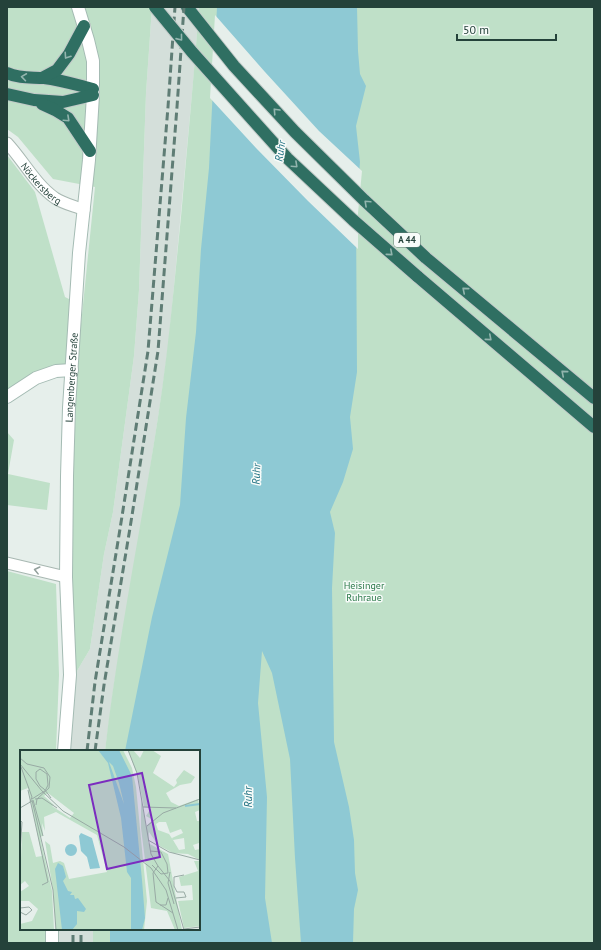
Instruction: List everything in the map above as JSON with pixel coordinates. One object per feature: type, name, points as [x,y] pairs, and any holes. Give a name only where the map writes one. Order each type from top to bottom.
[{"type":"highway","name":"A 44","points":[[155,7],[224,89],[292,163],[353,220],[594,428]]},
{"type":"highway","name":"A 44","points":[[187,7],[234,66],[295,132],[364,200],[426,258],[594,398]]},
{"type":"highway","points":[[42,78],[57,70],[69,54],[84,26]]},
{"type":"highway","points":[[7,73],[29,78],[42,78],[66,82],[93,92]]},
{"type":"highway","points":[[7,94],[34,100],[63,102],[93,92]]},
{"type":"highway","points":[[34,100],[68,118],[90,151]]},
{"type":"main road","name":"Langenberger Straße","points":[[64,750],[70,675],[66,578],[67,476],[79,254],[90,151],[93,92],[93,61],[78,7]]},
{"type":"main road","points":[[7,397],[36,378],[56,371],[72,370]]},
{"type":"main road","points":[[52,930],[52,943]]},
{"type":"street","name":"Nöckersberg","points":[[7,143],[31,174],[54,197],[60,201],[84,210]]},
{"type":"street","points":[[7,563],[66,578]]},
{"type":"shaded area","points":[[152,7],[199,7],[169,340],[141,527],[114,685],[105,750],[68,750],[74,676],[90,649],[104,554],[113,512],[134,356],[139,290],[146,93]]},
{"type":"shaded area","points":[[55,930],[93,930],[93,943],[54,943]]},
{"type":"green space","points":[[7,7],[152,7],[146,93],[139,290],[134,356],[113,512],[104,554],[90,649],[74,676],[71,574],[78,354],[95,187],[53,179],[18,137],[7,129]]},
{"type":"green space","name":"Heisinger Ruhraue","points":[[199,7],[594,7],[594,943],[93,943],[93,930],[200,930],[200,750],[105,750],[117,660],[165,368],[193,86]]},
{"type":"green space","points":[[7,155],[35,192],[65,297],[77,303],[71,370],[7,396]]},
{"type":"green space","points":[[7,432],[14,440],[8,474],[50,483],[47,510],[7,505]]},
{"type":"green space","points":[[7,571],[56,584],[59,675],[56,750],[20,750],[20,930],[50,930],[49,943],[7,943]]},
{"type":"water","name":"Ruhr","points":[[217,7],[357,7],[360,74],[366,86],[356,126],[360,162],[356,213],[357,372],[350,417],[353,449],[343,482],[330,512],[335,533],[332,588],[334,742],[349,807],[354,840],[355,873],[358,890],[354,909],[353,943],[301,943],[290,759],[272,673],[262,651],[258,703],[267,797],[265,898],[272,943],[110,943],[110,930],[200,930],[200,750],[125,750],[152,617],[180,505],[186,418],[196,332],[201,249],[209,168]]},
{"type":"pier","points":[[215,15],[319,131],[362,171],[358,213],[358,249],[256,148],[210,98]]},
{"type":"railway","points":[[87,750],[95,682],[148,351],[175,7]]},
{"type":"railway","points":[[95,750],[104,685],[158,351],[184,7]]},
{"type":"railway","points":[[73,930],[73,943]]},
{"type":"railway","points":[[81,930],[81,943]]}]
